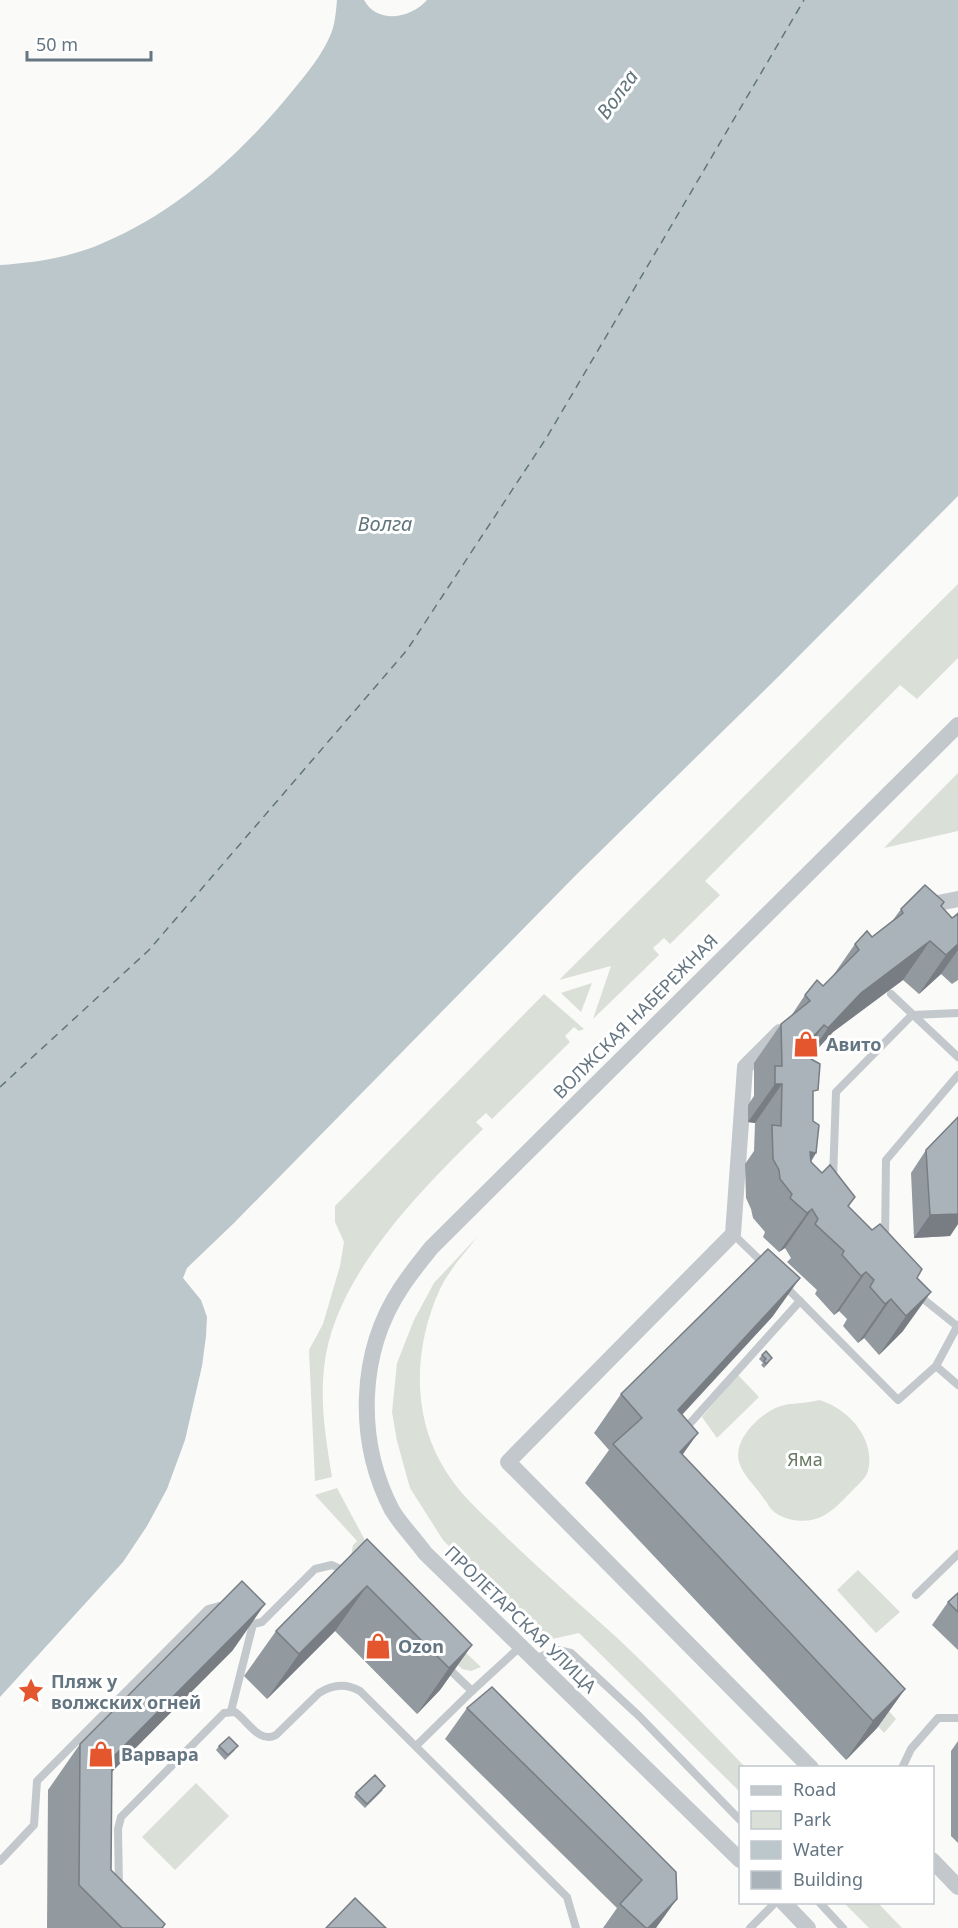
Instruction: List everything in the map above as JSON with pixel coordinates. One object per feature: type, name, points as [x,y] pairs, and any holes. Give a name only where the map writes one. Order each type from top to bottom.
[{"type":"street","name":"ВОЛЖСКАЯ НАБЕРЕЖНАЯ","points":[[371,1357],[383,1321],[400,1288],[431,1248],[958,725]]},
{"type":"street","points":[[905,910],[958,899]]},
{"type":"street","points":[[795,1016],[745,1067],[733,1234],[508,1462],[811,1766]]},
{"type":"street","name":"ПРОЛЕТАРСКАЯ УЛИЦА","points":[[371,1357],[366,1390],[368,1429],[376,1470],[393,1511],[425,1553],[739,1858]]},
{"type":"street","points":[[934,1861],[958,1887]]},
{"type":"street","points":[[785,1904],[808,1928]]},
{"type":"lane","points":[[891,994],[958,1057]]},
{"type":"lane","points":[[833,1187],[836,1092],[912,1015],[958,1013]]},
{"type":"lane","points":[[885,1249],[886,1160],[958,1076]]},
{"type":"lane","points":[[733,1234],[898,1400],[936,1366],[957,1325],[911,1289]]},
{"type":"lane","points":[[674,1441],[800,1301]]},
{"type":"lane","points":[[936,1366],[958,1385]]},
{"type":"lane","points":[[915,1595],[958,1554]]},
{"type":"lane","points":[[0,1861],[34,1825],[37,1781],[208,1609],[219,1606],[230,1607],[244,1620],[253,1624],[262,1622],[315,1569],[326,1565],[339,1567],[353,1578]]},
{"type":"lane","points":[[231,1711],[253,1624]]},
{"type":"lane","points":[[416,1746],[521,1646]]},
{"type":"lane","points":[[534,1659],[558,1650],[571,1653],[639,1716],[739,1818]]},
{"type":"lane","points":[[438,1659],[472,1691]]},
{"type":"lane","points":[[121,1897],[118,1887],[118,1829],[121,1817],[224,1713],[231,1711],[239,1714],[260,1736],[272,1738],[322,1691],[338,1685],[349,1686],[360,1691],[567,1898],[576,1928]]},
{"type":"lane","points":[[902,1766],[911,1749],[938,1718],[958,1718]]},
{"type":"lane","points":[[750,1928],[785,1904]]},
{"type":"lane","points":[[821,1904],[843,1928]]},
{"type":"green space","points":[[958,584],[958,658],[917,699],[900,685],[705,881],[720,895],[670,944],[664,938],[653,948],[659,955],[593,1019],[611,966],[559,980]]},
{"type":"green space","points":[[958,773],[958,831],[884,848]]},
{"type":"green space","points":[[592,983],[581,1012],[561,993]]},
{"type":"green space","points":[[544,994],[584,1029],[579,1031],[574,1027],[565,1036],[570,1042],[492,1119],[486,1113],[476,1122],[483,1129],[408,1207],[362,1268],[344,1301],[331,1334],[324,1368],[323,1409],[332,1477],[315,1481],[309,1350],[323,1324],[340,1266],[344,1242],[335,1222],[335,1206]]},
{"type":"green space","points":[[477,1237],[452,1268],[440,1289],[425,1332],[421,1354],[421,1399],[425,1421],[431,1443],[446,1472],[479,1511],[633,1653],[744,1766],[739,1766],[739,1791],[579,1633],[548,1640],[498,1597],[443,1540],[410,1488],[397,1441],[392,1412],[397,1363],[414,1320],[434,1283]]},
{"type":"green space","points":[[738,1375],[759,1397],[717,1438],[702,1417]]},
{"type":"green space","name":"Яма","points":[[819,1400],[840,1410],[864,1437],[868,1448],[868,1471],[861,1482],[827,1514],[817,1519],[804,1521],[790,1519],[772,1510],[743,1472],[738,1453],[744,1436],[763,1415],[783,1405]]},
{"type":"green space","points":[[337,1488],[375,1559],[419,1609],[481,1667],[471,1671],[462,1669],[357,1566],[351,1556],[353,1545],[357,1541],[315,1495]]},
{"type":"green space","points":[[858,1570],[900,1612],[876,1633],[837,1590]]},
{"type":"green space","points":[[858,1677],[896,1719],[884,1733],[838,1681]]},
{"type":"green space","points":[[196,1783],[229,1816],[175,1870],[142,1837]]},
{"type":"green space","points":[[845,1904],[879,1904],[902,1928],[869,1928]]},
{"type":"water","name":"Волга","points":[[337,0],[364,0],[378,13],[395,16],[412,11],[427,0],[958,0],[958,496],[576,875],[187,1268],[183,1278],[201,1300],[207,1317],[206,1336],[202,1366],[185,1440],[167,1489],[147,1526],[123,1562],[0,1697],[0,265],[53,258],[103,243],[157,215],[208,178],[254,135],[314,64],[332,32]]},
{"type":"building","points":[[925,885],[944,902],[941,906],[952,918],[958,914],[958,944],[946,955],[930,941],[861,993],[828,1028],[824,1025],[810,1040],[811,1059],[820,1064],[818,1090],[813,1091],[813,1121],[819,1125],[816,1153],[810,1152],[811,1162],[822,1173],[830,1165],[855,1197],[848,1206],[872,1230],[880,1224],[922,1269],[917,1278],[931,1292],[906,1316],[891,1299],[885,1304],[870,1287],[874,1280],[866,1272],[861,1276],[842,1255],[844,1251],[815,1224],[818,1219],[812,1209],[807,1213],[790,1198],[792,1194],[780,1179],[779,1170],[773,1159],[772,1125],[781,1126],[782,1084],[775,1084],[775,1066],[782,1066],[781,1024],[810,1001],[805,995],[817,980],[823,986],[859,950],[855,944],[867,931],[872,937],[903,913],[901,909]]},
{"type":"building","points":[[958,1117],[958,1214],[930,1215],[926,1150]]},
{"type":"building","points":[[768,1249],[800,1278],[678,1410],[698,1433],[680,1452],[905,1689],[873,1721],[613,1444],[642,1418],[621,1394]]},
{"type":"building","points":[[766,1351],[772,1358],[766,1364],[764,1361],[766,1359],[762,1355]]},
{"type":"building","points":[[367,1539],[472,1645],[449,1668],[367,1586],[299,1654],[276,1631]]},
{"type":"building","points":[[242,1581],[265,1604],[112,1758],[111,1870],[165,1924],[162,1928],[122,1928],[79,1885],[80,1744]]},
{"type":"building","points":[[958,1593],[958,1612],[948,1602]]},
{"type":"building","points":[[492,1687],[676,1872],[677,1899],[648,1928],[620,1904],[642,1880],[467,1708]]},
{"type":"building","points":[[229,1737],[238,1746],[228,1755],[219,1746]]},
{"type":"building","points":[[375,1775],[385,1786],[367,1804],[356,1793]]},
{"type":"building","points":[[355,1898],[386,1928],[326,1928]]},
{"type":"ferry route","points":[[0,1087],[149,950],[407,650],[547,437],[804,0]]},
{"type":"place","name":"Авито","points":[[806,1044]]},
{"type":"place","name":"Ozon","points":[[378,1646]]},
{"type":"place","name":"Пляж у волжских огней","points":[[31,1691]]},
{"type":"place","name":"Варвара","points":[[101,1754]]}]
